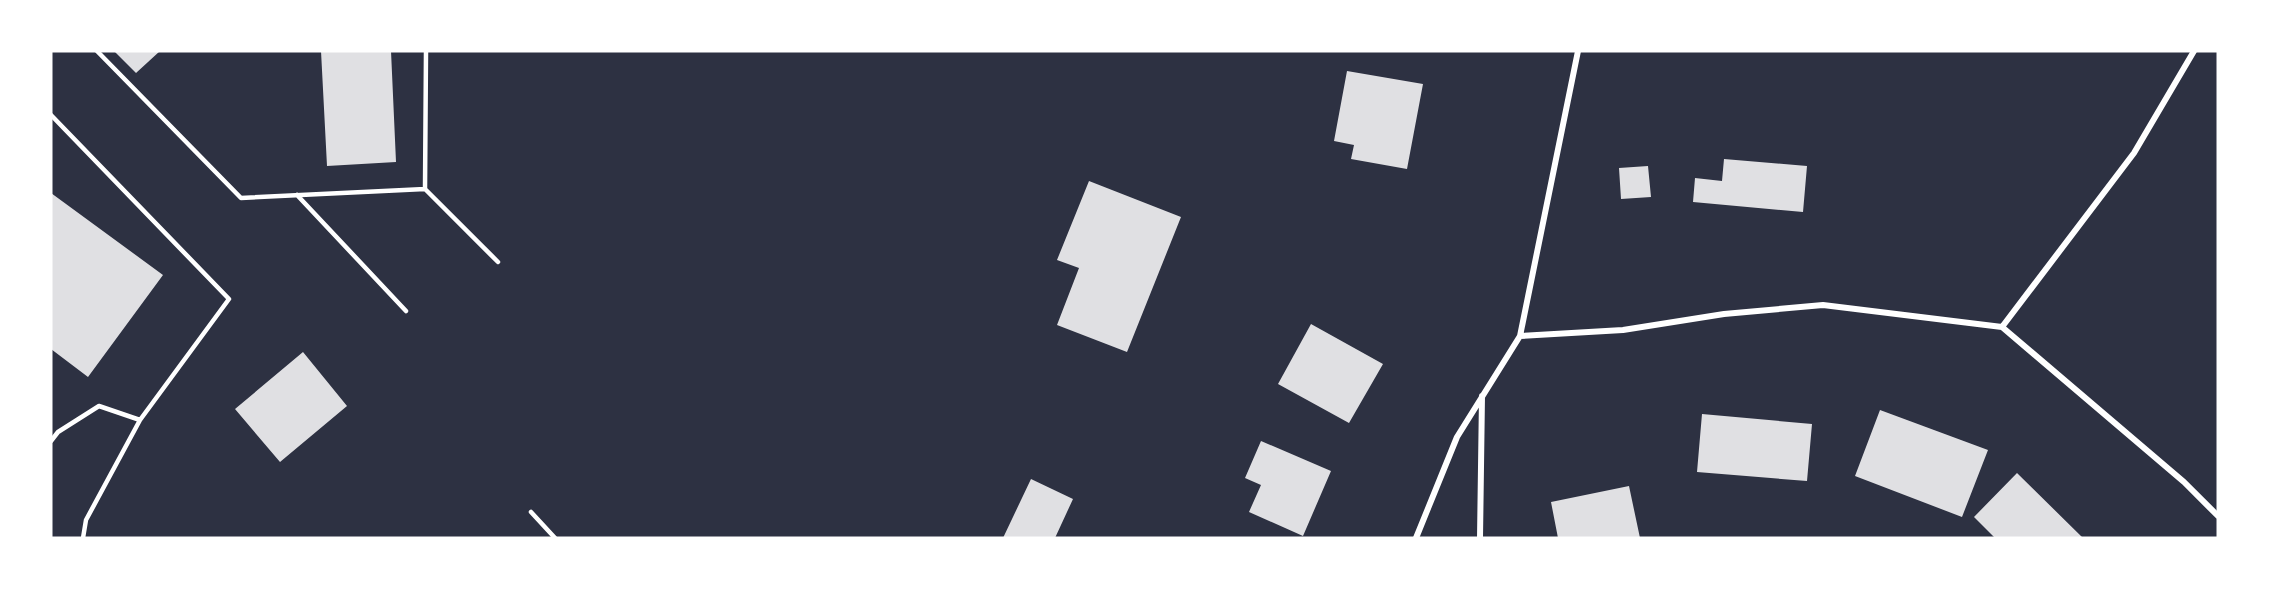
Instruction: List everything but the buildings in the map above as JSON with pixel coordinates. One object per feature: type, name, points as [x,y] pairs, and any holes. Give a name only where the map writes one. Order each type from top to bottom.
[{"type":"street","points":[[1416,538],[1457,437],[1520,336],[1578,51]]},
{"type":"street","points":[[2002,327],[2134,153],[2194,51]]},
{"type":"street","points":[[1520,336],[1623,330],[1724,314],[1822,305],[2002,327],[2184,482],[2218,516]]},
{"type":"street","points":[[1480,538],[1482,395]]},
{"type":"lane","points":[[97,51],[241,198],[425,189]]},
{"type":"lane","points":[[426,51],[425,189],[498,262]]},
{"type":"lane","points":[[51,115],[229,298],[140,420],[86,520],[82,538]]},
{"type":"lane","points":[[297,195],[406,311]]},
{"type":"lane","points":[[51,441],[58,432],[99,406],[140,420]]},
{"type":"lane","points":[[531,512],[555,538]]}]
